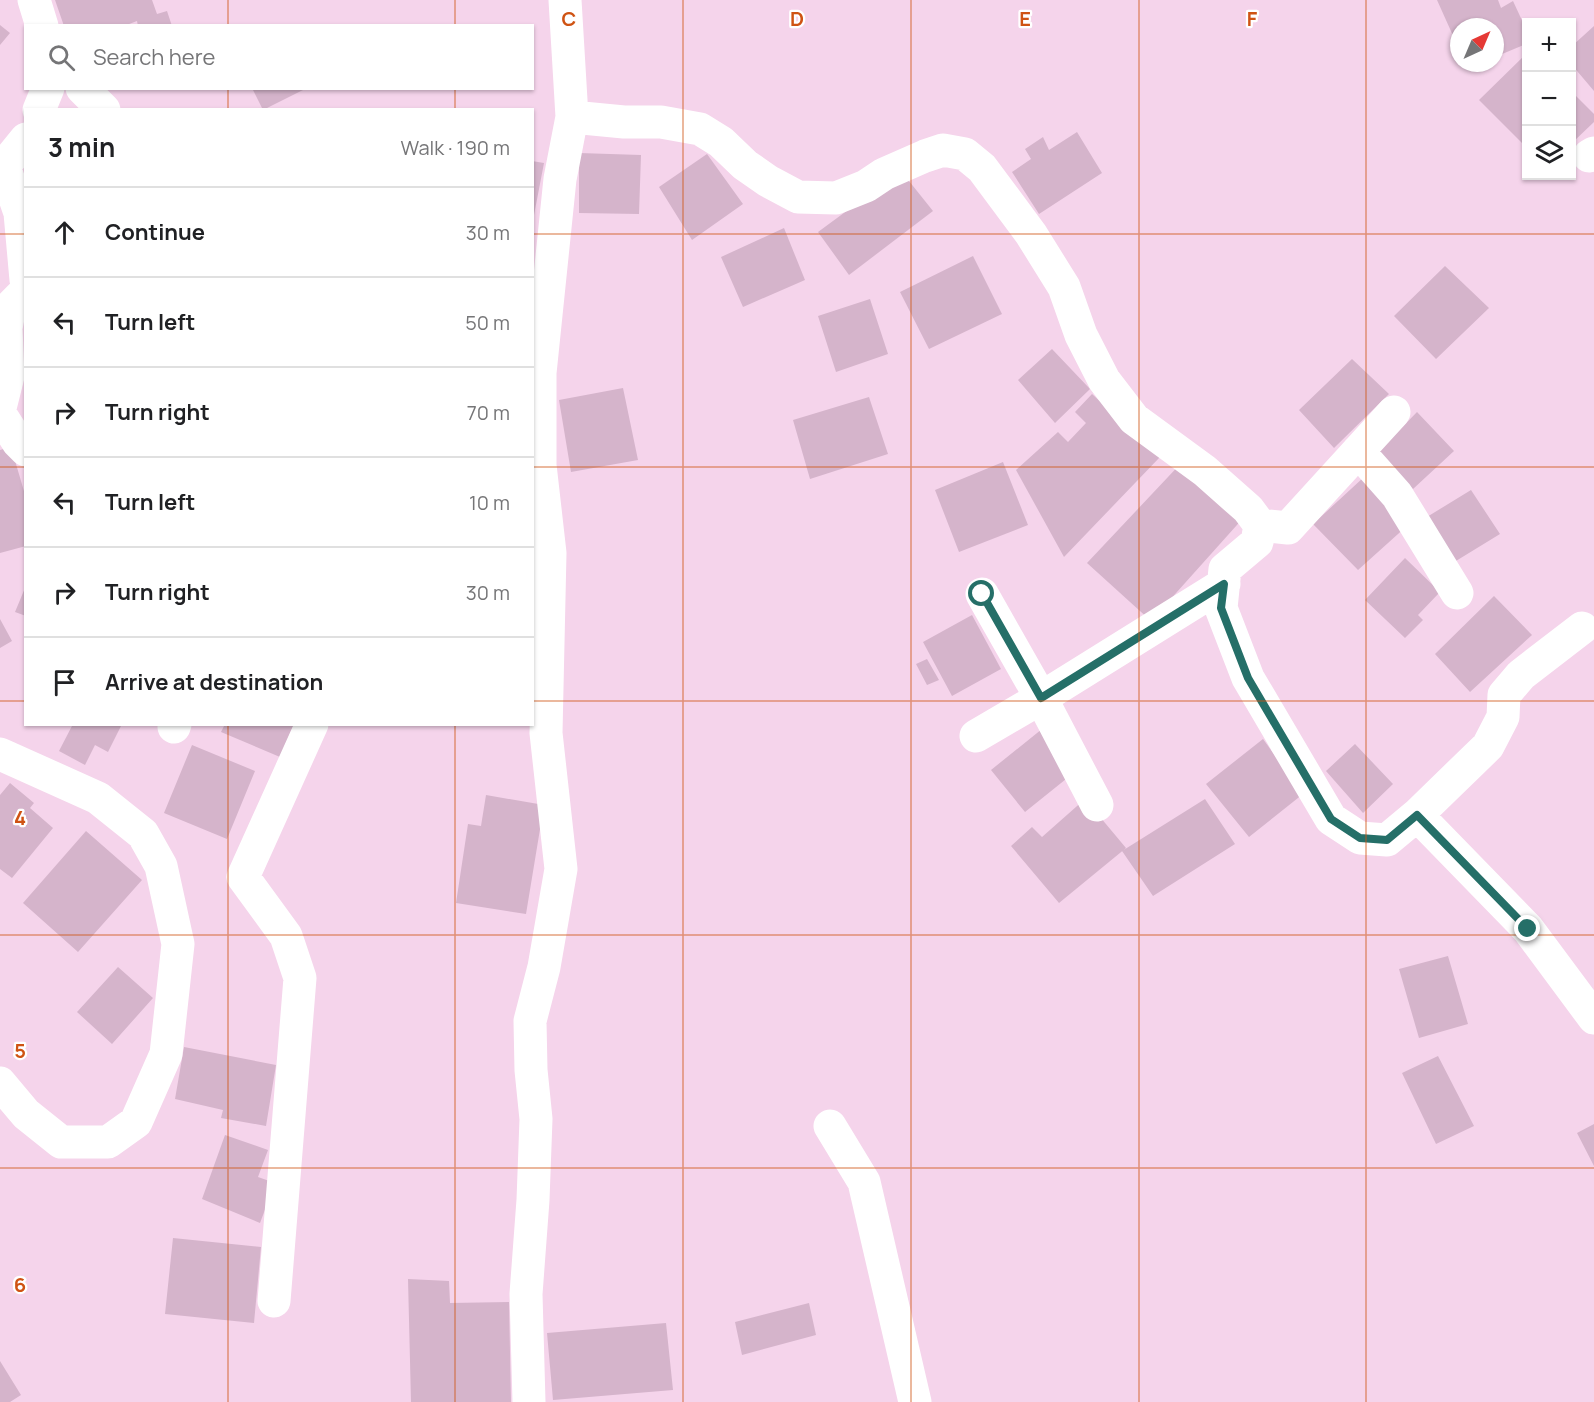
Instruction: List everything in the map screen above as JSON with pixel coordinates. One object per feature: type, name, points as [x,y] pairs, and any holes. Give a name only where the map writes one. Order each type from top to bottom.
[{"type":"street","points":[[34,0],[41,24]]},
{"type":"street","points":[[529,1402],[526,1294],[536,1119],[531,1070],[530,1021],[544,967],[561,869],[546,733],[550,553],[540,465],[540,373],[560,179],[572,117],[565,0]]},
{"type":"street","points":[[40,108],[47,90]]},
{"type":"street","points":[[84,90],[102,108]]},
{"type":"street","points":[[572,117],[624,122],[661,122],[700,129],[721,142],[745,165],[768,181],[798,197],[836,198],[867,186],[884,174],[943,150],[965,154],[982,168],[1031,234],[1064,287],[1081,335],[1104,380],[1134,419],[1205,471],[1248,509],[1260,525],[1257,542],[1225,569],[1221,608],[1248,678],[1331,819],[1360,838],[1387,840],[1417,815],[1488,746],[1503,717],[1504,695],[1521,675],[1582,628]]},
{"type":"street","points":[[24,141],[2,164],[20,213],[24,258]]},
{"type":"street","points":[[0,408],[8,376],[6,328],[10,307],[24,293]]},
{"type":"street","points":[[1260,525],[1288,528],[1394,412]]},
{"type":"street","points":[[0,414],[24,448]]},
{"type":"street","points":[[1358,451],[1397,495],[1456,593]]},
{"type":"street","points":[[976,736],[1224,584]]},
{"type":"street","points":[[982,594],[1041,698],[1097,805]]},
{"type":"street","points":[[274,1301],[300,978],[286,936],[243,877],[311,726]]},
{"type":"street","points":[[0,754],[98,798],[143,834],[161,866],[178,944],[166,1054],[136,1122],[108,1142],[61,1142],[26,1114],[0,1083]]},
{"type":"street","points":[[1417,815],[1528,929],[1594,1018]]},
{"type":"street","points":[[830,1126],[864,1182],[915,1402]]},
{"type":"building","points":[[55,0],[152,0],[157,14],[167,11],[171,24],[138,24],[137,21],[129,24],[63,24]]},
{"type":"building","points":[[1437,0],[1498,0],[1501,8],[1513,1],[1522,20],[1522,46],[1504,53],[1504,18],[1450,18],[1450,29]]},
{"type":"building","points":[[0,25],[10,33],[0,45]]},
{"type":"building","points":[[1594,26],[1594,91],[1576,70],[1576,42]]},
{"type":"building","points":[[1522,58],[1522,143],[1479,100]]},
{"type":"building","points":[[253,90],[303,90],[267,108],[262,108]]},
{"type":"building","points":[[1576,96],[1594,114],[1594,122],[1576,139]]},
{"type":"building","points":[[1077,132],[1102,173],[1039,214],[1012,172],[1031,159],[1025,149],[1043,137],[1049,150]]},
{"type":"building","points":[[579,153],[641,155],[639,214],[579,213]]},
{"type":"building","points":[[707,154],[743,204],[692,240],[659,187]]},
{"type":"building","points":[[534,161],[544,163],[534,215]]},
{"type":"building","points":[[901,171],[933,211],[849,275],[818,232]]},
{"type":"building","points":[[784,228],[805,280],[743,307],[721,257]]},
{"type":"building","points":[[973,256],[1002,314],[929,349],[900,292]]},
{"type":"building","points":[[1445,266],[1489,308],[1436,359],[1394,316]]},
{"type":"building","points":[[870,299],[888,354],[836,372],[818,316]]},
{"type":"building","points":[[1052,349],[1090,389],[1055,423],[1018,380]]},
{"type":"building","points":[[1352,359],[1389,394],[1334,448],[1299,410]]},
{"type":"building","points":[[623,388],[638,460],[571,472],[559,400]]},
{"type":"building","points":[[1092,394],[1160,457],[1064,557],[1016,470],[1058,432],[1068,442],[1086,423],[1075,412]]},
{"type":"building","points":[[869,397],[888,454],[810,479],[793,420]]},
{"type":"building","points":[[1417,412],[1454,451],[1413,489],[1378,452]]},
{"type":"building","points":[[11,447],[24,491],[24,547],[0,553],[0,450]]},
{"type":"building","points":[[1184,460],[1245,516],[1151,621],[1087,563]]},
{"type":"building","points":[[1003,462],[1028,525],[959,552],[935,490]]},
{"type":"building","points":[[1364,477],[1408,525],[1358,570],[1313,524]]},
{"type":"building","points":[[1471,490],[1500,534],[1451,564],[1422,520]]},
{"type":"building","points":[[1405,558],[1440,592],[1418,615],[1423,620],[1405,638],[1365,600]]},
{"type":"building","points":[[24,590],[24,615],[15,612]]},
{"type":"building","points":[[1494,596],[1532,635],[1470,692],[1435,654]]},
{"type":"building","points":[[972,615],[1001,669],[952,696],[923,642]]},
{"type":"building","points":[[0,619],[12,641],[0,648]]},
{"type":"building","points":[[927,659],[939,680],[927,685],[916,664]]},
{"type":"building","points":[[72,726],[121,726],[108,752],[95,745],[85,765],[59,751]]},
{"type":"building","points":[[224,726],[293,726],[280,757],[221,732]]},
{"type":"building","points":[[1042,729],[1076,771],[1025,812],[991,770]]},
{"type":"building","points":[[1263,739],[1303,794],[1249,837],[1206,784]]},
{"type":"building","points":[[1355,744],[1393,784],[1363,813],[1326,771]]},
{"type":"building","points":[[192,745],[255,771],[227,839],[164,813]]},
{"type":"building","points":[[10,783],[34,803],[30,808],[53,828],[12,878],[0,869],[0,795]]},
{"type":"building","points":[[486,795],[544,805],[526,914],[456,903],[468,824],[481,826]]},
{"type":"building","points":[[1085,799],[1126,848],[1059,903],[1011,846],[1032,827],[1042,837]]},
{"type":"building","points":[[1205,799],[1235,844],[1153,896],[1122,851]]},
{"type":"building","points":[[86,831],[142,880],[78,952],[23,903]]},
{"type":"building","points":[[1448,956],[1468,1024],[1419,1038],[1399,969]]},
{"type":"building","points":[[118,967],[153,998],[112,1044],[77,1012]]},
{"type":"building","points":[[184,1047],[276,1065],[266,1126],[221,1118],[223,1110],[175,1099]]},
{"type":"building","points":[[1438,1056],[1474,1126],[1436,1144],[1402,1073]]},
{"type":"building","points":[[1594,1124],[1594,1166],[1577,1133]]},
{"type":"building","points":[[225,1135],[268,1150],[258,1177],[275,1183],[260,1223],[202,1199]]},
{"type":"building","points":[[173,1238],[261,1247],[254,1323],[165,1314]]},
{"type":"building","points":[[408,1279],[449,1281],[450,1303],[509,1302],[511,1402],[411,1402]]},
{"type":"building","points":[[809,1303],[816,1335],[742,1355],[735,1322]]},
{"type":"building","points":[[666,1323],[673,1390],[553,1400],[547,1333]]},
{"type":"building","points":[[0,1361],[21,1395],[10,1402],[0,1402]]},
{"type":"route","points":[[982,594],[1041,698],[1224,584],[1221,608],[1248,678],[1331,819],[1360,838],[1387,840],[1417,815],[1528,929]]}]
